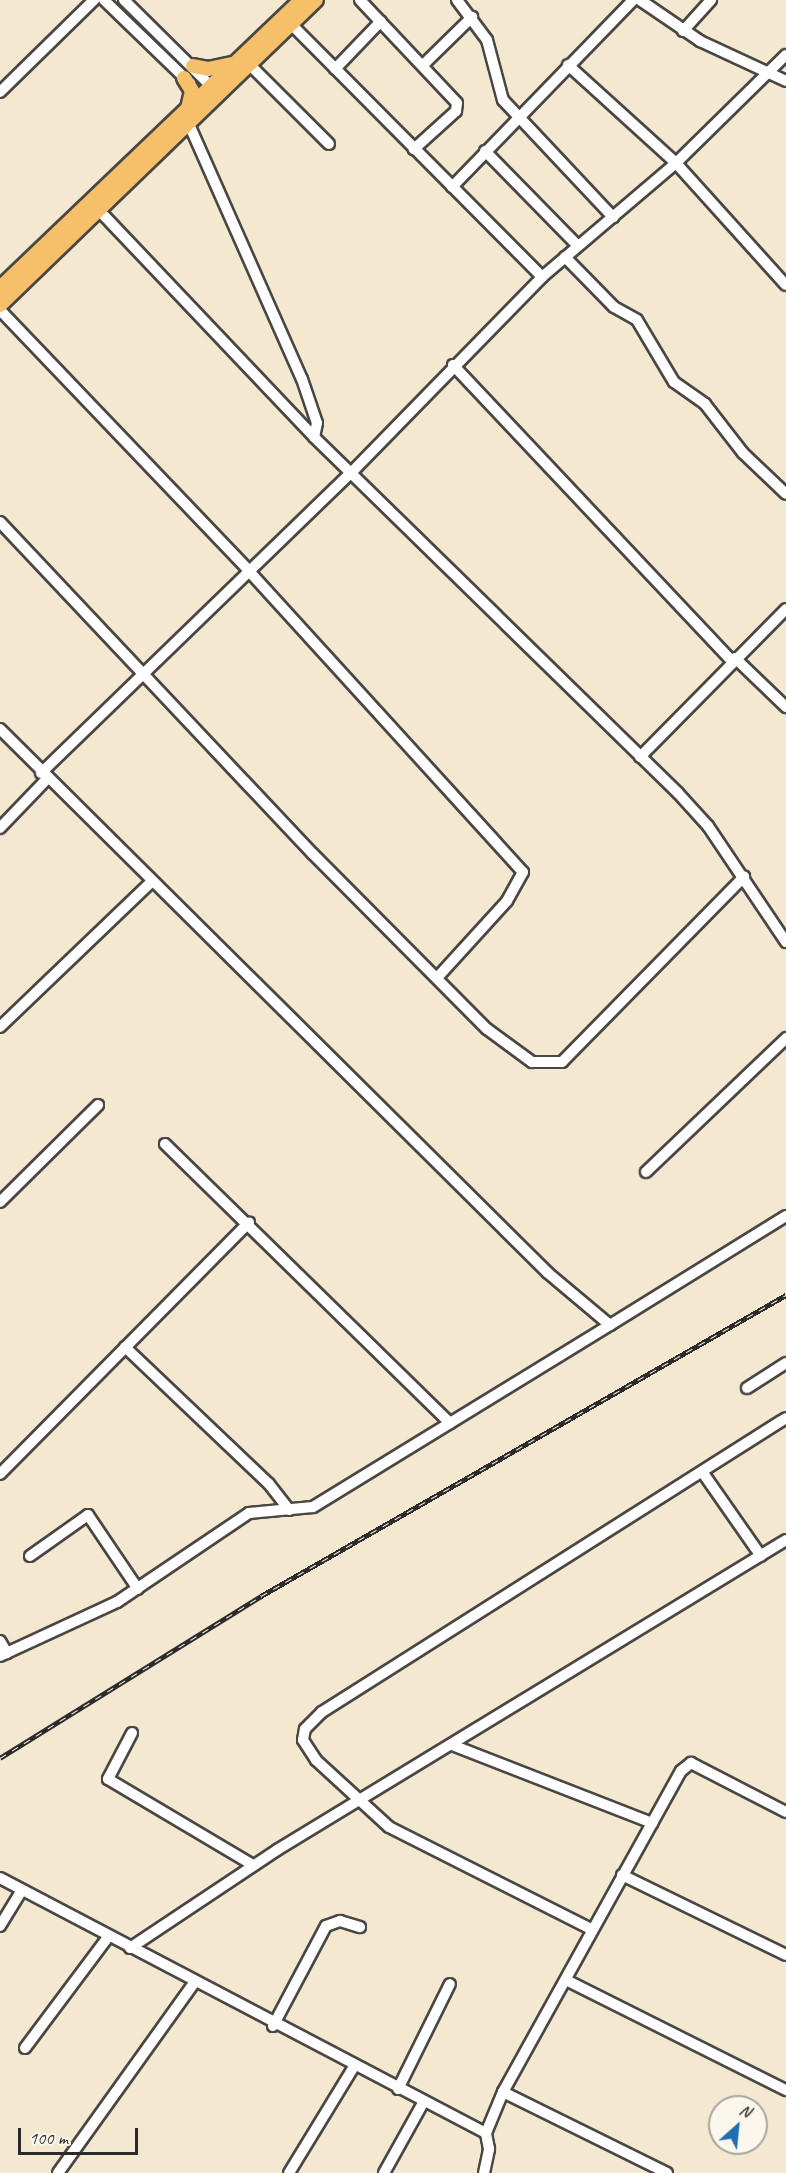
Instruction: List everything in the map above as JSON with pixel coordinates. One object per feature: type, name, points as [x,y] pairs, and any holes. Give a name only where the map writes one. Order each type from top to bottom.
[{"type":"main road","points":[[0,288],[94,205],[243,62],[302,0]]},
{"type":"main road","points":[[193,66],[218,69],[243,62],[291,24],[316,0]]},
{"type":"main road","points":[[184,78],[192,91],[188,115]]},
{"type":"main road","points":[[0,305],[94,205]]},
{"type":"street","points":[[0,92],[94,0]]},
{"type":"street","points":[[104,0],[184,78],[210,94]]},
{"type":"street","points":[[124,0],[193,66],[210,94]]},
{"type":"street","points":[[360,0],[423,65],[458,107],[414,149]]},
{"type":"street","points":[[457,0],[488,40],[496,89],[515,117],[613,217]]},
{"type":"street","points":[[452,187],[515,117],[633,0]]},
{"type":"street","points":[[640,0],[683,31],[786,81]]},
{"type":"street","points":[[683,31],[711,0]]},
{"type":"street","points":[[423,65],[472,17]]},
{"type":"street","points":[[335,69],[381,21]]},
{"type":"street","points":[[291,24],[542,277]]},
{"type":"street","points":[[0,828],[44,776],[144,673],[351,473],[453,365],[542,277],[676,163],[753,88],[772,73],[786,55]]},
{"type":"street","points":[[243,62],[329,144]]},
{"type":"street","points":[[752,64],[753,88]]},
{"type":"street","points":[[568,65],[676,163],[784,278]]},
{"type":"street","points":[[188,115],[302,379],[316,423],[314,437]]},
{"type":"street","points":[[485,151],[578,246]]},
{"type":"street","points":[[94,205],[314,437],[708,826],[786,942]]},
{"type":"street","points":[[565,257],[614,307],[637,320],[674,382],[705,404],[743,453],[786,494]]},
{"type":"street","points":[[0,310],[249,571],[523,872],[507,901],[437,978]]},
{"type":"street","points":[[453,365],[734,660],[786,707]]},
{"type":"street","points":[[0,522],[437,978],[508,1047],[539,1064],[562,1062],[744,877]]},
{"type":"street","points":[[640,757],[786,609]]},
{"type":"street","points":[[0,729],[44,776],[548,1273],[610,1325]]},
{"type":"street","points":[[0,1027],[151,882]]},
{"type":"street","points":[[646,1172],[786,1038]]},
{"type":"street","points":[[0,1202],[98,1105]]},
{"type":"street","points":[[165,1144],[249,1222],[450,1423]]},
{"type":"street","points":[[0,1641],[3,1654],[74,1626],[138,1589],[249,1513],[313,1507],[786,1216]]},
{"type":"street","points":[[0,1474],[249,1222]]},
{"type":"street","points":[[125,1347],[269,1484],[289,1510]]},
{"type":"street","points":[[747,1388],[786,1363]]},
{"type":"street","points":[[591,1929],[401,1834],[360,1801],[305,1746],[308,1723],[786,1418]]},
{"type":"street","points":[[703,1473],[761,1556]]},
{"type":"street","points":[[30,1556],[88,1515],[138,1589]]},
{"type":"street","points":[[130,1948],[253,1865],[786,1540]]},
{"type":"street","points":[[132,1732],[108,1779],[253,1865]]},
{"type":"street","points":[[452,1745],[652,1823]]},
{"type":"street","points":[[483,2173],[489,2149],[486,2133],[503,2092],[566,1980],[591,1929],[652,1823],[691,1763],[786,1812]]},
{"type":"street","points":[[622,1875],[786,1955]]},
{"type":"street","points":[[0,1878],[353,2068],[486,2133]]},
{"type":"street","points":[[0,1926],[22,1890]]},
{"type":"street","points":[[273,2026],[326,1926],[340,1921],[360,1927]]},
{"type":"street","points":[[25,2048],[108,1936]]},
{"type":"street","points":[[566,1980],[786,2090]]},
{"type":"street","points":[[58,2173],[194,1983]]},
{"type":"street","points":[[398,2089],[450,1984]]},
{"type":"street","points":[[289,2173],[353,2068]]},
{"type":"street","points":[[503,2092],[667,2173]]},
{"type":"street","points":[[384,2173],[423,2103]]},
{"type":"railway","points":[[0,1758],[261,1596],[786,1295]]}]
